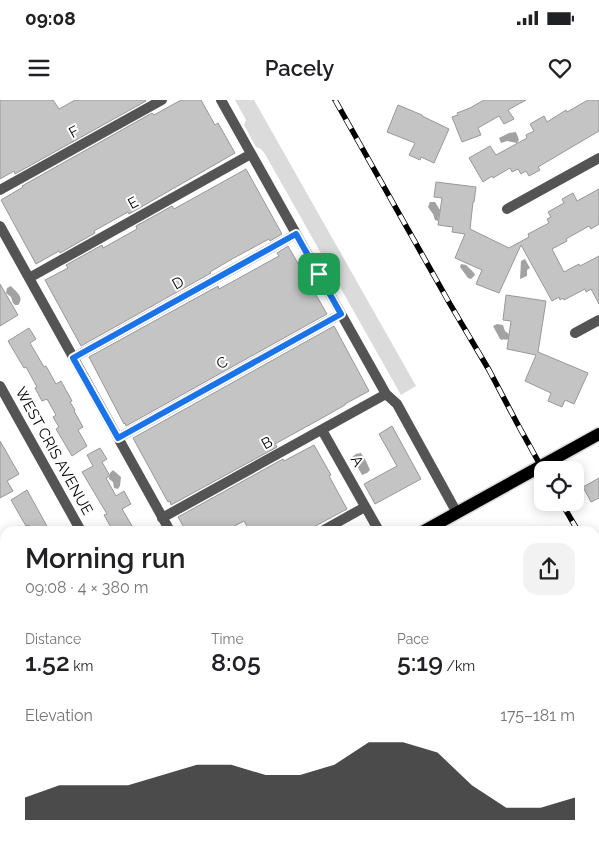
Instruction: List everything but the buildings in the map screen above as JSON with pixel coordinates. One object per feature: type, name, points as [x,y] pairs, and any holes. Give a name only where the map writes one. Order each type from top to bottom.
[{"type":"main road","points":[[445,526],[457,513],[599,434]]},
{"type":"street","name":"F","points":[[0,190],[162,100]]},
{"type":"street","points":[[221,100],[386,394],[397,404],[457,513]]},
{"type":"street","name":"E","points":[[29,278],[251,154]]},
{"type":"street","points":[[507,209],[599,158]]},
{"type":"street","points":[[0,226],[167,526]]},
{"type":"street","name":"D","points":[[73,358],[296,234]]},
{"type":"street","name":"C","points":[[118,438],[341,314]]},
{"type":"street","points":[[575,333],[599,320]]},
{"type":"street","name":"WEST CRIS AVENUE","points":[[0,386],[78,526]]},
{"type":"street","name":"B","points":[[162,518],[386,394]]},
{"type":"street","name":"A","points":[[322,430],[376,526]]},
{"type":"street","points":[[331,526],[365,507]]},
{"type":"shaded area","points":[[235,100],[254,100],[416,386],[401,395],[265,154],[256,147],[244,125],[246,120]]},
{"type":"shaded area","points":[[516,132],[519,140],[517,143],[507,141],[501,143],[499,138]]},
{"type":"shaded area","points":[[430,202],[435,202],[440,210],[438,221],[435,220],[428,207]]},
{"type":"shaded area","points":[[525,259],[530,268],[527,270],[527,276],[520,279],[521,261]]},
{"type":"shaded area","points":[[461,264],[466,265],[475,275],[471,279],[468,278],[460,267]]},
{"type":"shaded area","points":[[11,286],[20,297],[21,300],[18,305],[13,303],[11,297],[6,293],[7,288]]},
{"type":"shaded area","points":[[497,324],[503,325],[505,331],[509,334],[508,339],[500,339],[493,326]]},
{"type":"shaded area","points":[[361,453],[370,470],[362,475],[352,457]]},
{"type":"shaded area","points":[[113,470],[121,477],[118,489],[114,488],[113,482],[109,479],[110,473]]},
{"type":"railway","points":[[335,100],[489,370],[538,461]]},
{"type":"railway","points":[[566,511],[575,526]]},
{"type":"route","points":[[296,234],[319,274],[341,314],[118,438],[73,358],[296,234]]}]
